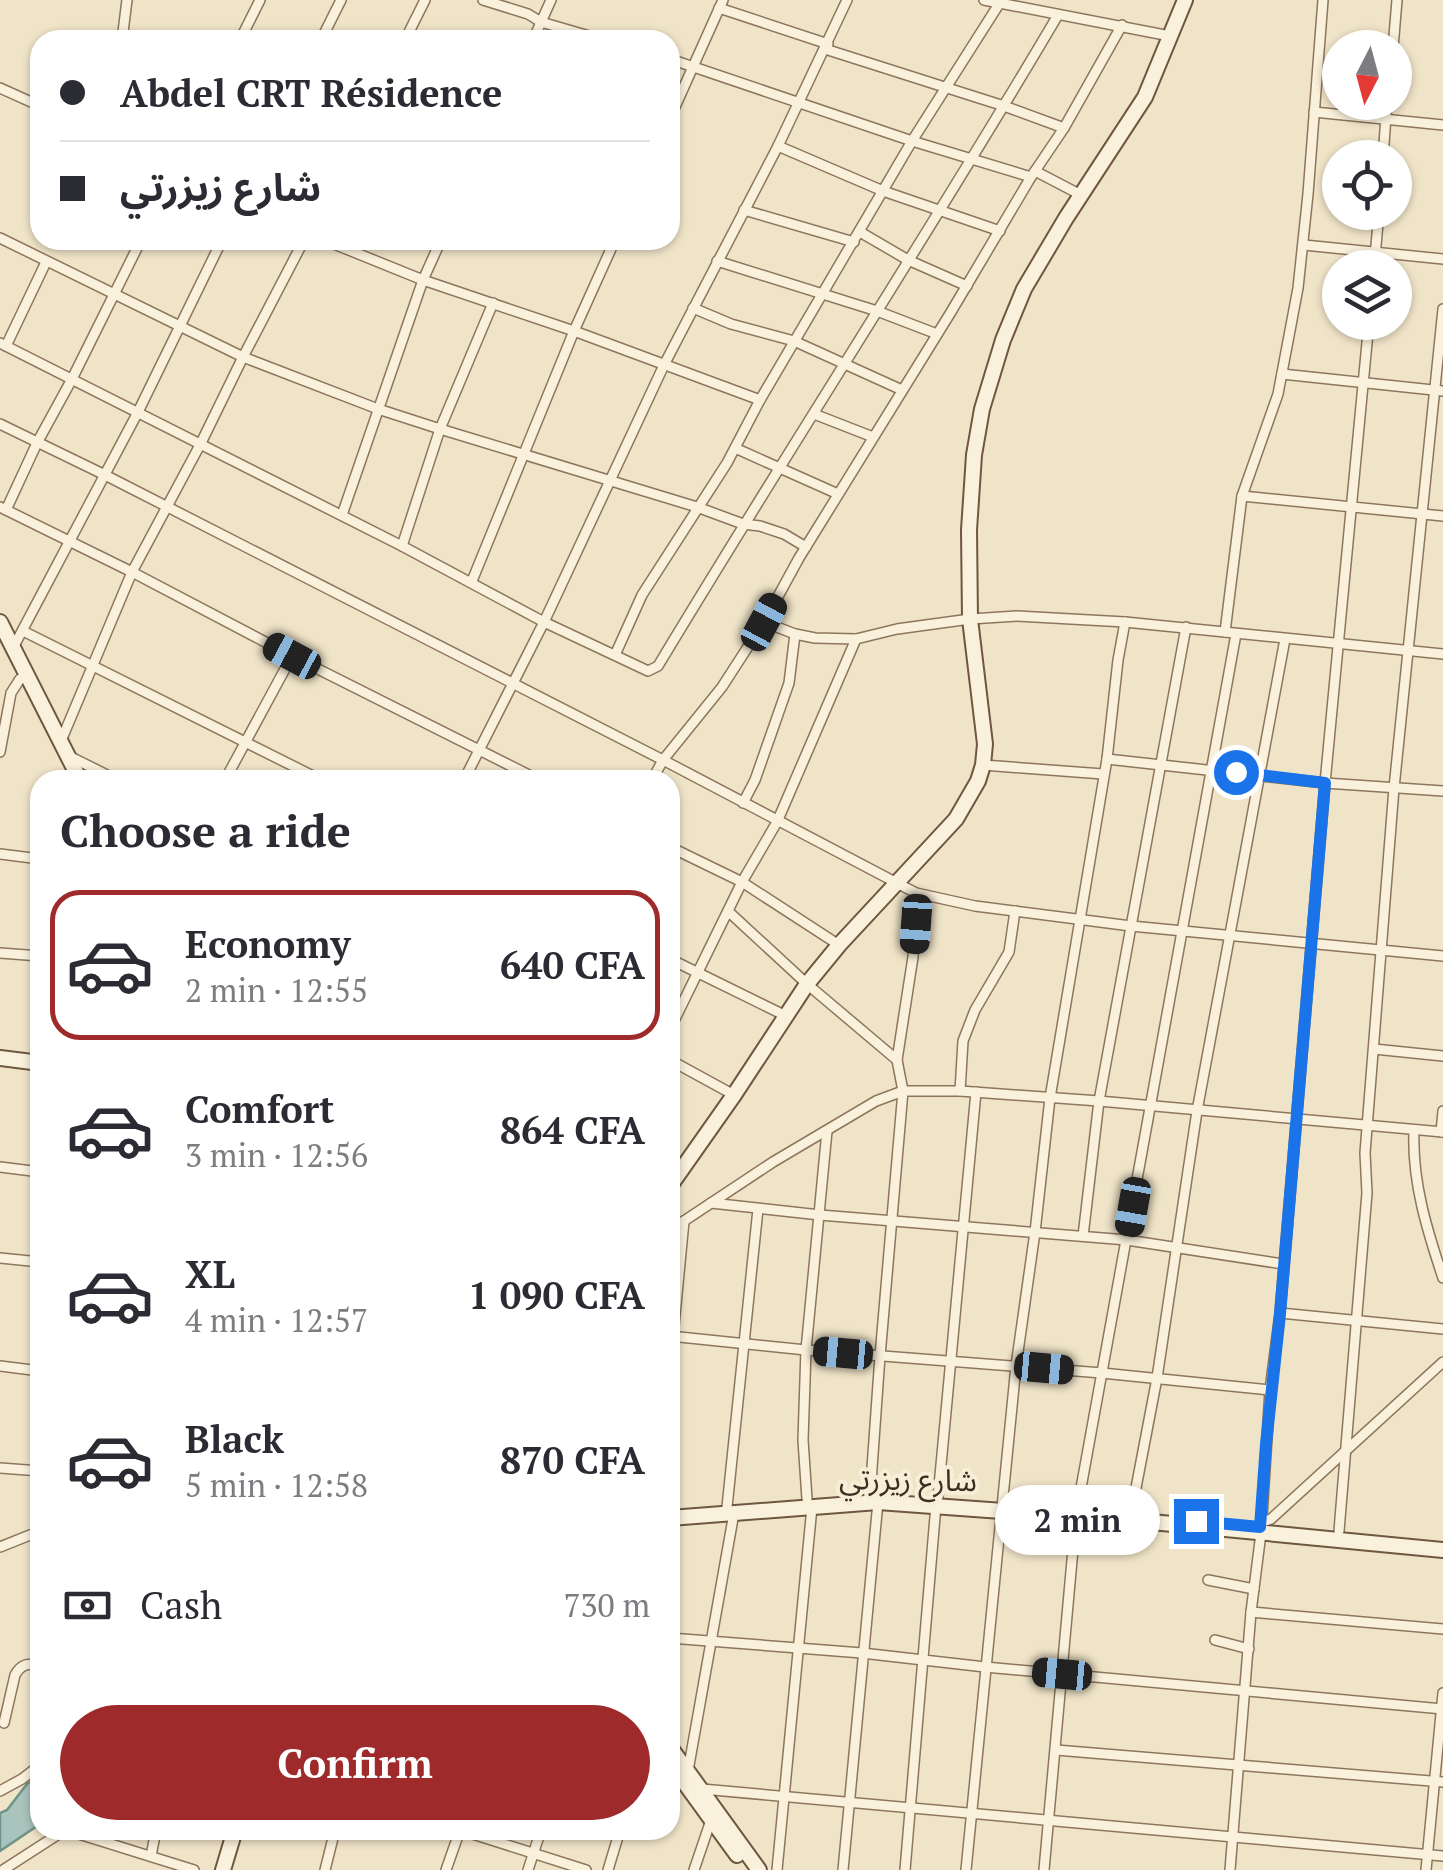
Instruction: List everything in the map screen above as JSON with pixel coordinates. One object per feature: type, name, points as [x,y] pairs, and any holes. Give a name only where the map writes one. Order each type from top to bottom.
[{"type":"street","points":[[123,30],[126,0]]},
{"type":"street","points":[[245,30],[260,0]]},
{"type":"street","points":[[327,30],[341,0]]},
{"type":"street","points":[[410,30],[425,0]]},
{"type":"street","points":[[483,0],[569,30]]},
{"type":"street","points":[[521,0],[528,14]]},
{"type":"street","points":[[537,30],[550,0]]},
{"type":"street","points":[[469,770],[514,685],[664,365],[778,146],[847,0]]},
{"type":"street","points":[[984,0],[1170,36]]},
{"type":"street","points":[[680,1167],[734,1096],[807,984],[956,819],[978,781],[985,744],[970,619],[972,484],[982,409],[1024,289],[1144,96],[1185,0]]},
{"type":"street","points":[[1044,1870],[1077,1513],[1211,769],[1230,633],[1242,496],[1278,394],[1304,245],[1323,0]]},
{"type":"street","points":[[1394,30],[1397,0]]},
{"type":"street","points":[[680,96],[721,4],[826,46],[1064,128]]},
{"type":"street","points":[[615,656],[642,595],[735,448],[912,141],[999,4]]},
{"type":"street","points":[[46,262],[3,344],[544,622],[648,671],[658,666],[1058,15]]},
{"type":"street","points":[[658,770],[722,686],[764,622],[806,546],[1064,128],[1122,25]]},
{"type":"street","points":[[680,62],[971,160],[1033,174],[1081,195]]},
{"type":"street","points":[[0,88],[30,102]]},
{"type":"street","points":[[1314,112],[1322,113]]},
{"type":"street","points":[[1384,140],[1386,120],[1443,125]]},
{"type":"street","points":[[778,146],[883,192],[1000,231]]},
{"type":"street","points":[[744,210],[854,242]]},
{"type":"street","points":[[860,232],[908,260],[967,286]]},
{"type":"street","points":[[0,238],[242,357],[378,409],[743,524],[760,526],[806,546]]},
{"type":"street","points":[[1304,245],[1355,250]]},
{"type":"street","points":[[136,250],[3,509],[520,770]]},
{"type":"street","points":[[6,644],[24,631],[217,250]]},
{"type":"street","points":[[61,742],[132,572],[299,250]]},
{"type":"street","points":[[349,250],[760,400]]},
{"type":"street","points":[[342,515],[436,250]]},
{"type":"street","points":[[472,582],[610,250]]},
{"type":"street","points":[[1412,255],[1443,258]]},
{"type":"street","points":[[717,261],[937,334]]},
{"type":"street","points":[[402,546],[440,429],[493,302]]},
{"type":"street","points":[[693,308],[731,324],[794,341],[902,390]]},
{"type":"street","points":[[1340,1532],[1394,788],[1439,390],[1443,309]]},
{"type":"street","points":[[1230,1870],[1367,340]]},
{"type":"street","points":[[1282,374],[1439,390]]},
{"type":"street","points":[[814,414],[874,437]]},
{"type":"street","points":[[0,424],[663,760],[916,894],[1078,920],[1443,956]]},
{"type":"street","points":[[735,448],[838,494]]},
{"type":"street","points":[[1242,496],[1443,516]]},
{"type":"street","points":[[764,622],[816,638],[856,639],[896,629],[1017,616],[1186,627],[1443,654]]},
{"type":"street","points":[[0,622],[20,679],[66,770]]},
{"type":"street","points":[[966,1870],[1016,1366],[1050,1098],[1107,759],[1125,622]]},
{"type":"street","points":[[1083,1236],[1100,1102],[1186,627]]},
{"type":"street","points":[[24,631],[301,770]]},
{"type":"street","points":[[743,803],[756,780],[785,695],[795,634]]},
{"type":"street","points":[[680,1009],[742,882],[777,822],[856,639]]},
{"type":"street","points":[[1130,1514],[1157,1378],[1198,1111],[1284,639]]},
{"type":"street","points":[[6,644],[75,770]]},
{"type":"street","points":[[230,770],[292,656]]},
{"type":"street","points":[[0,752],[11,693],[20,679]]},
{"type":"street","points":[[68,756],[97,770]]},
{"type":"street","points":[[1107,759],[1325,783],[1443,791]]},
{"type":"street","points":[[983,765],[1103,774]]},
{"type":"street","points":[[680,852],[742,882],[839,945]]},
{"type":"street","points":[[0,854],[30,857]]},
{"type":"street","points":[[842,1870],[903,1091],[898,1060],[913,957],[916,894]]},
{"type":"street","points":[[960,1091],[963,1040],[1008,952],[1015,911]]},
{"type":"street","points":[[729,912],[898,1060]]},
{"type":"street","points":[[0,952],[30,955]]},
{"type":"street","points":[[680,964],[786,1016]]},
{"type":"street","points":[[1374,1049],[1443,1056]]},
{"type":"street","points":[[0,1055],[30,1058]]},
{"type":"street","points":[[680,1066],[734,1096]]},
{"type":"street","points":[[680,1223],[876,1101],[903,1091],[976,1092],[1414,1131],[1442,1132],[1443,1111]]},
{"type":"street","points":[[905,1870],[976,1092]]},
{"type":"street","points":[[777,1870],[809,1503],[803,1440],[806,1350],[827,1131]]},
{"type":"street","points":[[1414,1131],[1416,1180],[1443,1278]]},
{"type":"street","points":[[0,1167],[30,1171]]},
{"type":"street","points":[[711,1204],[1127,1240],[1283,1264]]},
{"type":"street","points":[[688,1771],[731,1510],[758,1209]]},
{"type":"street","points":[[680,1259],[684,1221]]},
{"type":"street","points":[[0,1258],[30,1261]]},
{"type":"street","points":[[1280,1314],[1443,1328]]},
{"type":"street","points":[[680,1337],[1270,1390]]},
{"type":"street","points":[[1260,1528],[1443,1362]]},
{"type":"street","points":[[0,1366],[30,1370]]},
{"type":"street","points":[[0,1468],[30,1470]]},
{"type":"street","name":"شارع زيزرتي","points":[[680,1517],[874,1499],[937,1501],[1443,1541]]},
{"type":"street","name":"شارع زيزرتي","points":[[680,1510],[731,1510]]},
{"type":"street","name":"شارع زيزرتي","points":[[1077,1513],[1130,1514],[1443,1550]]},
{"type":"street","points":[[0,1548],[30,1535]]},
{"type":"street","points":[[1208,1580],[1254,1589]]},
{"type":"street","points":[[1251,1612],[1443,1628]]},
{"type":"street","points":[[680,1639],[1442,1708]]},
{"type":"street","points":[[1215,1640],[1248,1650]]},
{"type":"street","points":[[4,1723],[15,1675],[18,1669],[30,1664]]},
{"type":"street","points":[[1426,1870],[1439,1781],[1443,1693]]},
{"type":"street","points":[[1056,1750],[1439,1781]]},
{"type":"street","points":[[680,1761],[759,1870]]},
{"type":"street","points":[[0,1791],[30,1772]]},
{"type":"street","points":[[680,1776],[748,1870]]},
{"type":"street","points":[[702,1789],[1443,1856]]},
{"type":"street","points":[[694,1870],[711,1820]]},
{"type":"street","points":[[3,1870],[50,1840]]},
{"type":"street","points":[[98,1840],[194,1870]]},
{"type":"street","points":[[151,1856],[154,1840]]},
{"type":"street","points":[[223,1870],[232,1840]]},
{"type":"street","points":[[325,1870],[332,1840]]},
{"type":"street","points":[[446,1870],[456,1840]]},
{"type":"street","points":[[492,1840],[586,1870]]},
{"type":"street","points":[[528,1870],[537,1840]]},
{"type":"street","points":[[608,1870],[617,1840]]},
{"type":"water","points":[[30,1782],[30,1831],[0,1851],[0,1813],[7,1810]]},
{"type":"route","points":[[1196,1521],[1260,1527],[1325,783],[1236,772]]}]
